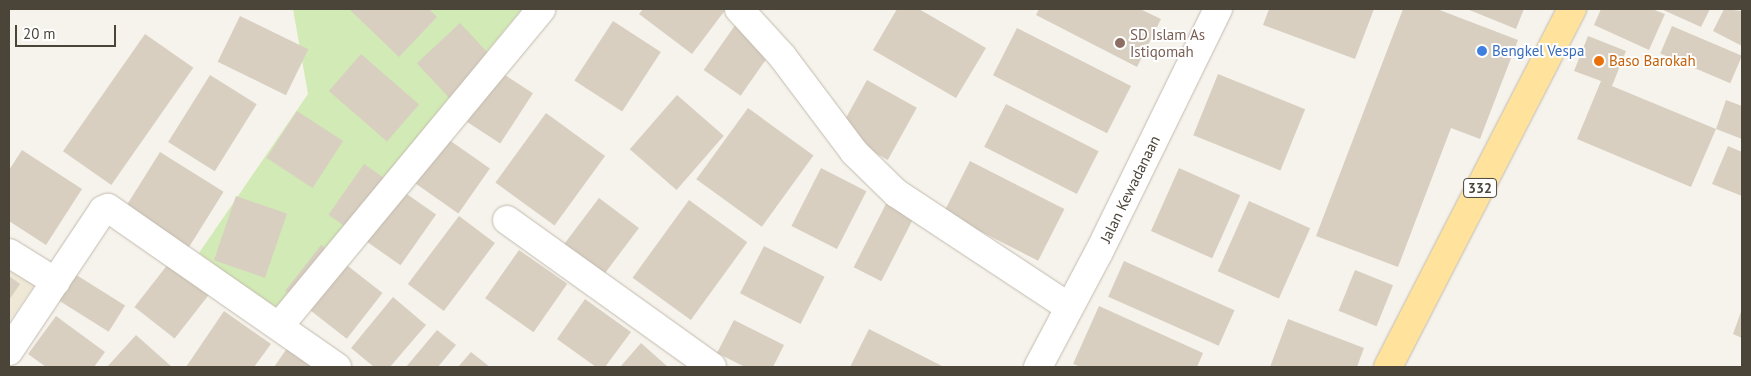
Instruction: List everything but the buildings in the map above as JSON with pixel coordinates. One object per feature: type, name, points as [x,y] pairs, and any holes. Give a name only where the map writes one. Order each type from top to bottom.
[{"type":"main road","name":"332","points":[[1388,367],[1572,9]]},
{"type":"street","points":[[280,325],[541,9]]},
{"type":"street","points":[[739,9],[782,56],[854,152],[896,193],[1069,307]]},
{"type":"street","name":"Jalan Kewadanaan","points":[[1038,367],[1218,9]]},
{"type":"street","points":[[9,351],[103,210],[108,208],[280,325],[337,367]]},
{"type":"street","points":[[508,220],[712,367]]},
{"type":"street","points":[[9,252],[56,282]]},
{"type":"shaded area","points":[[9,266],[35,285],[9,322]]},
{"type":"green space","points":[[293,9],[522,9],[275,310],[199,253],[308,94]]},
{"type":"place","name":"SD Islam As Istiqomah","points":[[1120,43]]},
{"type":"place","name":"Bengkel Vespa","points":[[1482,51]]},
{"type":"place","name":"Baso Barokah","points":[[1599,61]]}]
